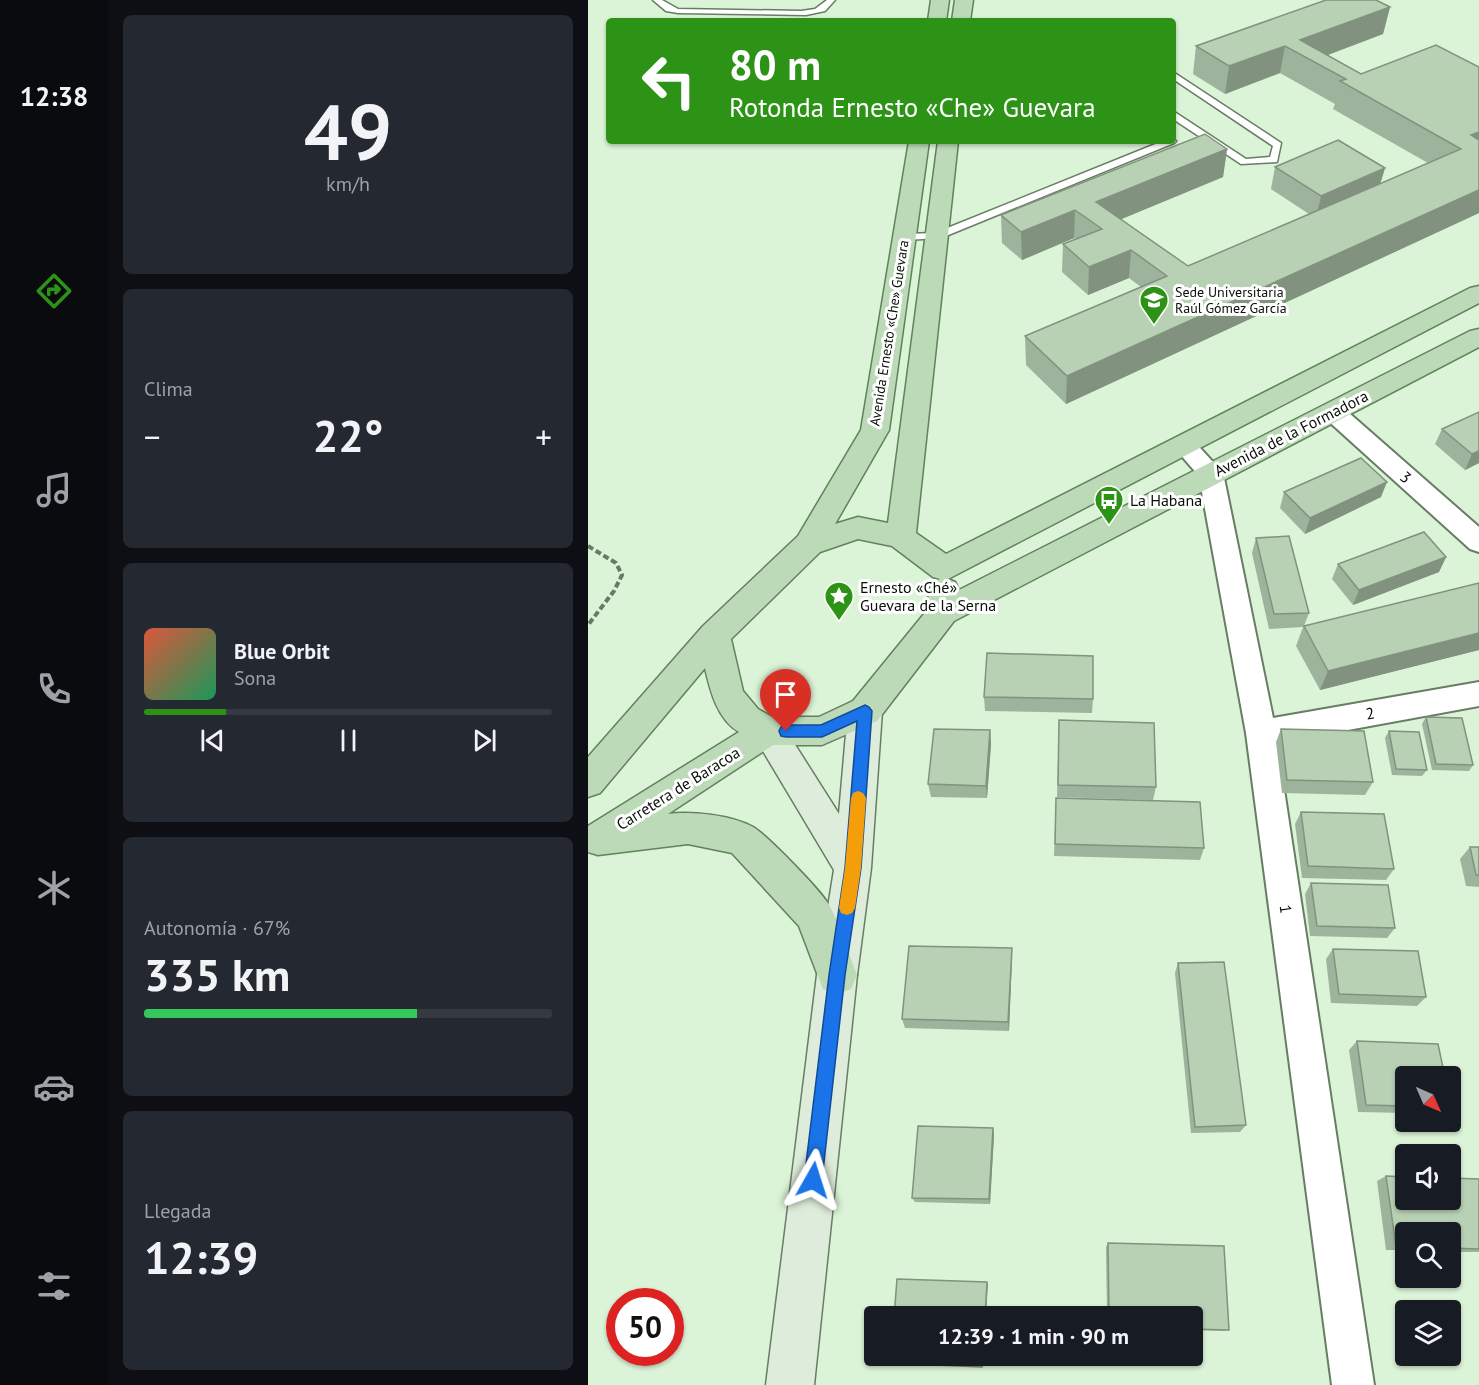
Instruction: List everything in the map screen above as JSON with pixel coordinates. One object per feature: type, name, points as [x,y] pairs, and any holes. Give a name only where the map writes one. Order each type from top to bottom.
[{"type":"main road","points":[[937,18],[940,0]]},
{"type":"main road","points":[[961,18],[964,0]]},
{"type":"main road","name":"Avenida Ernesto «Che» Guevara","points":[[809,544],[875,430],[919,144]]},
{"type":"main road","name":"Avenida Ernesto «Che» Guevara","points":[[902,537],[948,144]]},
{"type":"main road","points":[[944,569],[1479,293]]},
{"type":"main road","name":"Avenida de la Formadora","points":[[943,612],[1479,337]]},
{"type":"main road","points":[[588,782],[714,635],[809,544],[858,528],[902,537],[944,569]]},
{"type":"main road","points":[[714,635],[728,696],[746,719],[768,731],[822,731],[865,711],[943,612],[944,569]]},
{"type":"main road","points":[[790,1385],[837,975],[853,868],[865,711]]},
{"type":"main road","points":[[768,731],[853,868]]},
{"type":"main road","name":"Carretera de Baracoa","points":[[593,842],[768,731]]},
{"type":"main road","points":[[593,842],[688,828],[742,839],[772,868],[814,915],[837,975]]},
{"type":"street","name":"3","points":[[1333,412],[1479,542]]},
{"type":"street","points":[[1184,446],[1211,473]]},
{"type":"street","name":"1","points":[[1211,473],[1261,733],[1353,1385]]},
{"type":"street","name":"2","points":[[1261,733],[1479,694]]},
{"type":"lane","points":[[657,0],[669,9],[678,11],[801,13],[820,11],[827,7],[831,0]]},
{"type":"lane","points":[[1176,77],[1278,145],[1274,160],[1244,162],[1176,117]]},
{"type":"lane","points":[[1176,139],[1196,131]]},
{"type":"lane","points":[[905,237],[937,236],[1165,144]]},
{"type":"path","points":[[588,546],[616,563],[622,575],[614,591],[588,625]]},
{"type":"building","points":[[1326,0],[1376,0],[1390,7],[1300,40],[1361,74],[1436,45],[1479,67],[1479,132],[1471,135],[1479,140],[1479,190],[1067,376],[1025,336],[1167,276],[1131,250],[1089,267],[1063,244],[1102,229],[1075,210],[1021,232],[1001,215],[1205,134],[1227,149],[1096,202],[1188,266],[1461,149],[1340,81],[1346,79],[1285,46],[1229,66],[1196,46]]},
{"type":"building","points":[[1338,140],[1385,168],[1321,196],[1275,167]]},
{"type":"building","points":[[1479,412],[1479,451],[1472,454],[1442,429]]},
{"type":"building","points":[[1361,458],[1387,482],[1310,518],[1284,492]]},
{"type":"building","points":[[1424,532],[1446,557],[1359,590],[1338,564]]},
{"type":"building","points":[[1289,536],[1309,613],[1274,614],[1256,538]]},
{"type":"building","points":[[1479,583],[1479,633],[1328,671],[1304,626]]},
{"type":"building","points":[[987,653],[1093,656],[1093,699],[984,697]]},
{"type":"building","points":[[1426,717],[1462,718],[1473,765],[1436,764]]},
{"type":"building","points":[[1059,720],[1154,723],[1156,787],[1058,785]]},
{"type":"building","points":[[934,729],[990,730],[986,786],[928,784]]},
{"type":"building","points":[[1281,729],[1364,731],[1373,782],[1287,780]]},
{"type":"building","points":[[1389,731],[1419,732],[1427,770],[1396,769]]},
{"type":"building","points":[[1056,798],[1200,802],[1204,848],[1055,844]]},
{"type":"building","points":[[1301,812],[1384,814],[1394,869],[1308,866]]},
{"type":"building","points":[[1470,847],[1479,847],[1479,875],[1476,875]]},
{"type":"building","points":[[1311,883],[1388,885],[1395,928],[1317,926]]},
{"type":"building","points":[[909,946],[1012,948],[1008,1022],[902,1019]]},
{"type":"building","points":[[1333,949],[1418,951],[1426,997],[1339,994]]},
{"type":"building","points":[[1224,962],[1246,1125],[1195,1127],[1178,963]]},
{"type":"building","points":[[1357,1041],[1438,1044],[1443,1066],[1395,1066],[1395,1106],[1366,1105]]},
{"type":"building","points":[[918,1126],[993,1128],[989,1199],[912,1198]]},
{"type":"building","points":[[1386,1176],[1395,1176],[1395,1210],[1461,1210],[1461,1178],[1479,1179],[1479,1249],[1461,1248],[1461,1222],[1395,1222],[1395,1239]]},
{"type":"building","points":[[1108,1243],[1224,1246],[1229,1330],[1203,1329],[1203,1306],[1109,1306]]},
{"type":"building","points":[[897,1279],[987,1282],[986,1306],[895,1306]]},
{"type":"slow traffic","points":[[847,908],[853,868],[858,798]]},
{"type":"place","name":"Sede Universitaria Raúl Gómez García","points":[[1154,326]]},
{"type":"place","name":"La Habana","points":[[1109,526]]},
{"type":"place","name":"Ernesto «Ché» Guevara de la Serna","points":[[839,622]]},
{"type":"route","points":[[786,731],[822,731],[865,711],[853,868],[837,975],[813,1180]]}]
